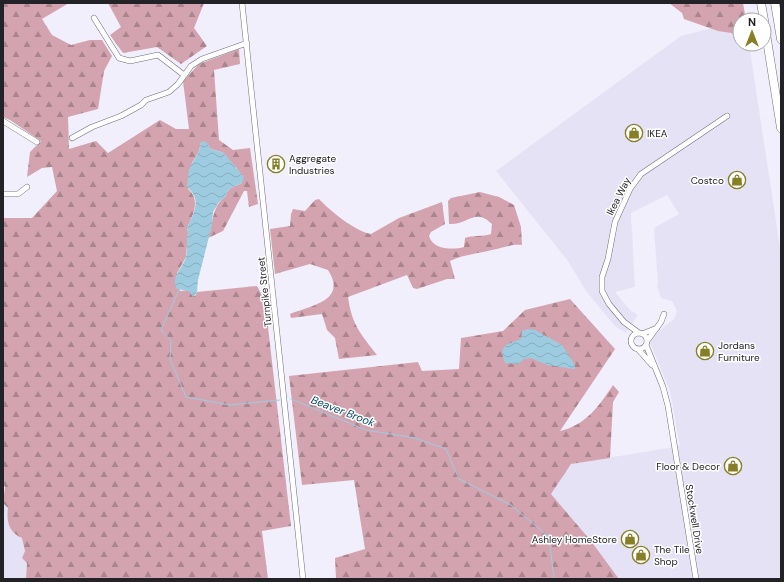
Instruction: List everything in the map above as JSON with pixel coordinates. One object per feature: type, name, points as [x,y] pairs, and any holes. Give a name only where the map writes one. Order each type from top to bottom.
[{"type":"highway","points":[[775,3],[781,39]]},
{"type":"highway","points":[[769,52],[781,128]]},
{"type":"street","name":"Turnpike Street","points":[[242,3],[303,579]]},
{"type":"street","points":[[94,18],[119,58],[130,61],[158,55],[184,75]]},
{"type":"street","points":[[72,138],[92,127],[121,116],[141,105],[146,100],[169,92],[191,66],[202,59],[246,43]]},
{"type":"street","name":"Ikea Way","points":[[638,349],[632,345],[632,338],[624,322],[605,299],[601,281],[610,252],[613,227],[627,195],[635,181],[644,172],[727,116]]},
{"type":"street","points":[[3,121],[37,142]]},
{"type":"street","points":[[3,194],[18,194],[27,187]]},
{"type":"street","points":[[638,349],[646,343],[664,314]]},
{"type":"street","name":"Ikea Way","points":[[624,322],[640,333],[646,343]]},
{"type":"street","points":[[632,338],[640,333],[656,328]]},
{"type":"street","name":"Stockwell Drive","points":[[646,343],[663,387],[669,410],[696,579]]},
{"type":"street","name":"Stockwell Drive","points":[[638,349],[655,369]]},
{"type":"shaded area","points":[[712,28],[732,34],[732,52],[750,52],[781,254],[781,579],[619,579],[591,541],[551,494],[571,464],[680,446],[670,391],[650,343],[654,335],[674,319],[677,311],[672,301],[661,298],[657,286],[654,228],[679,214],[667,195],[631,213],[635,287],[615,292],[630,310],[638,315],[626,333],[615,326],[586,291],[568,261],[496,171],[681,36]]},
{"type":"shaded area","points":[[3,503],[8,507],[8,523],[22,538],[25,546],[24,555],[27,563],[26,579],[3,579]]},
{"type":"green space","points":[[3,3],[69,3],[42,19],[52,35],[71,45],[90,40],[102,40],[112,56],[104,71],[98,109],[68,117],[69,149],[96,141],[108,153],[160,120],[176,129],[189,129],[183,81],[199,64],[239,49],[240,64],[214,70],[219,140],[233,150],[250,148],[258,204],[249,207],[247,191],[244,191],[223,231],[208,238],[215,210],[231,188],[242,183],[242,175],[238,173],[237,168],[229,161],[224,153],[211,149],[201,142],[199,151],[192,163],[188,189],[194,198],[195,208],[187,228],[186,257],[177,273],[180,291],[189,290],[195,296],[197,292],[257,286],[265,301],[291,526],[262,531],[268,579],[26,579],[27,563],[22,558],[25,551],[22,538],[11,530],[8,522],[8,508],[3,503],[5,487],[3,484],[3,218],[32,218],[57,191],[52,167],[42,168],[27,177],[30,152],[41,141],[10,120],[3,117]]},
{"type":"green space","points":[[108,3],[204,3],[194,28],[207,46],[181,64],[157,47],[123,53],[110,35],[121,27]]},
{"type":"green space","points":[[669,3],[743,3],[745,12],[732,12],[732,34],[718,31],[684,19],[682,13]]},
{"type":"green space","points":[[480,192],[499,197],[514,205],[521,227],[522,245],[466,255],[450,261],[455,279],[447,279],[417,289],[413,288],[407,275],[348,297],[354,322],[377,355],[339,359],[335,338],[327,330],[322,314],[291,318],[290,314],[324,301],[333,289],[333,280],[328,270],[310,264],[275,274],[270,229],[290,226],[293,209],[305,211],[315,200],[319,199],[343,220],[358,229],[371,234],[399,218],[442,202],[445,224],[431,232],[429,236],[431,241],[435,244],[444,248],[454,249],[464,247],[465,238],[491,234],[492,224],[486,219],[480,217],[471,218],[456,224],[449,224],[448,201],[451,198]]},
{"type":"green space","points":[[570,299],[615,349],[560,431],[577,424],[591,414],[613,385],[619,392],[613,402],[610,458],[571,464],[551,494],[591,541],[619,579],[336,579],[335,558],[365,549],[354,480],[302,485],[289,376],[418,362],[422,371],[459,369],[461,338],[503,331],[525,310]]},
{"type":"water","points":[[204,141],[211,149],[224,153],[244,177],[242,183],[231,188],[227,192],[226,196],[219,202],[213,212],[212,225],[198,280],[197,292],[193,297],[189,291],[177,289],[175,280],[186,257],[187,228],[193,216],[196,202],[187,186],[189,169],[199,151],[201,142]]},
{"type":"water","points":[[528,329],[535,330],[562,345],[575,365],[575,369],[547,365],[531,358],[524,359],[518,364],[505,363],[503,349],[505,346],[521,339],[522,331]]},
{"type":"waterway","name":"Beaver Brook","points":[[179,290],[161,330],[171,341],[170,359],[186,397],[230,405],[280,400]]},
{"type":"waterway","name":"Beaver Brook","points":[[291,399],[366,430],[415,438],[446,449],[459,479],[511,505],[549,537],[554,579]]},
{"type":"place","name":"IKEA","points":[[634,133]]},
{"type":"place","name":"Aggregate Industries","points":[[276,164]]},
{"type":"place","name":"Costco","points":[[737,180]]},
{"type":"place","name":"Jordans Furniture","points":[[705,351]]},
{"type":"place","name":"Floor & Decor","points":[[733,466]]},
{"type":"place","name":"Ashley HomeStore","points":[[630,539]]},
{"type":"place","name":"The Tile Shop","points":[[641,555]]}]
